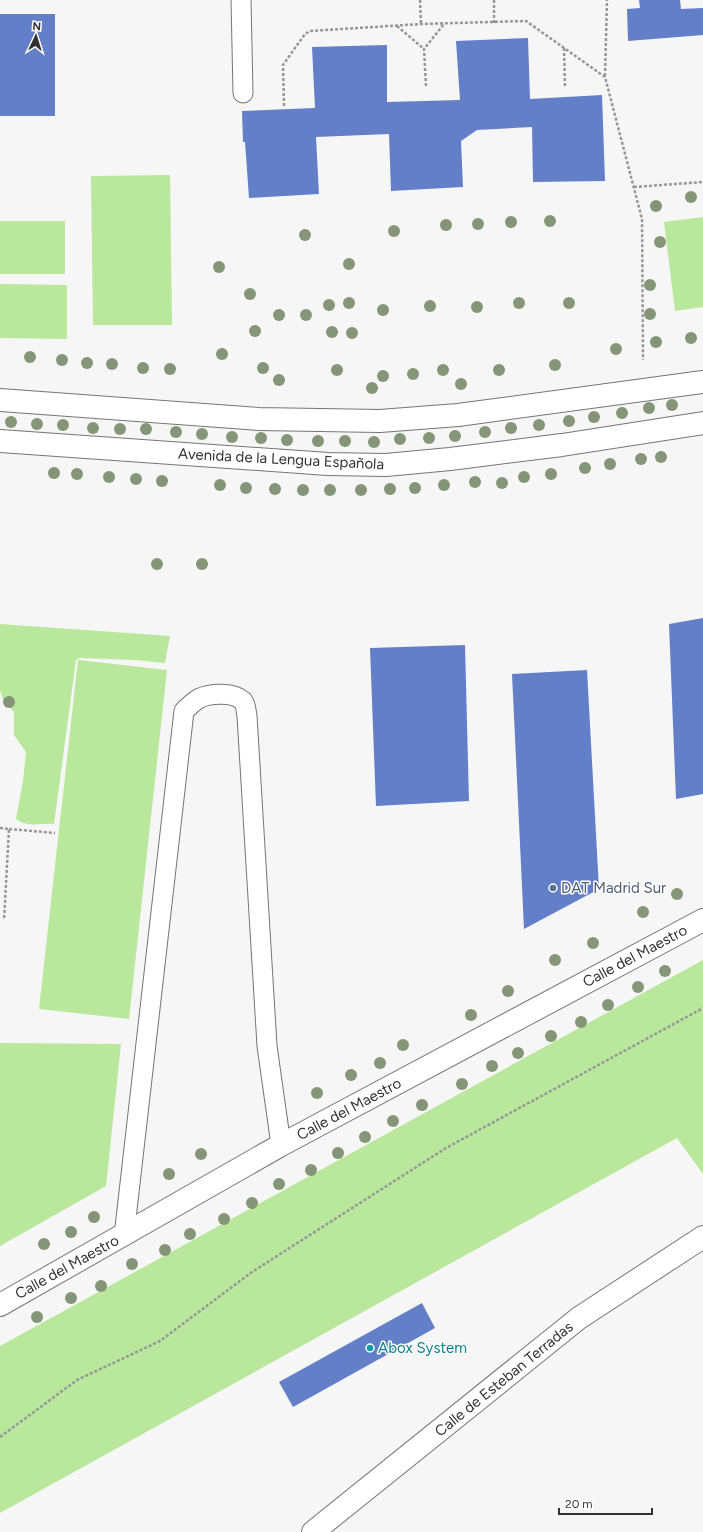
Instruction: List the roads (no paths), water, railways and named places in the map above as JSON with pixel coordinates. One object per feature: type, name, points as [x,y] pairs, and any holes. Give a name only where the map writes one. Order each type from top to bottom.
[{"type":"main road","points":[[0,400],[259,419],[380,421],[458,416],[703,382]]},
{"type":"main road","name":"Avenida de la Lengua Española","points":[[0,442],[328,464],[386,465],[562,446],[703,423]]},
{"type":"main road","name":"Calle del Maestro","points":[[0,1305],[124,1236],[281,1145],[703,920]]},
{"type":"main road","name":"Calle de Esteban Terradas","points":[[313,1532],[580,1318],[703,1237]]},
{"type":"lane","points":[[241,0],[243,93]]},
{"type":"lane","points":[[124,1236],[184,711],[191,704],[201,698],[212,695],[230,695],[242,701],[247,716],[268,1046],[281,1145]]},
{"type":"place","name":"DAT Madrid Sur","points":[[553,888]]},
{"type":"place","name":"Abox System","points":[[370,1348]]}]
